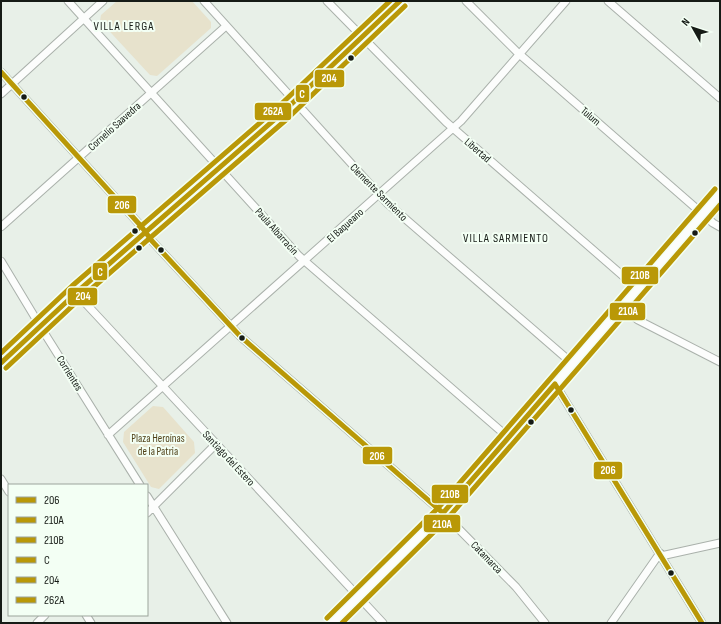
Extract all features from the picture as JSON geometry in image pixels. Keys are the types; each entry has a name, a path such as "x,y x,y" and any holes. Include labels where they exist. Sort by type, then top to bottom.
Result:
{"main road":[{"path":"1,363 76,293 220,169 400,1"}],"street":[{"name":"Paula Albarracín","path":"68,1 304,261 509,438"},
{"path":"1,94 103,1"},
{"name":"Clemente Sarmiento","path":"204,1 393,208 573,364"},
{"name":"Libertad","path":"327,1 454,128 638,289"},
{"name":"Tulum","path":"466,1 520,54 703,214 720,227"},
{"name":"El Baqueano","path":"108,435 454,128 566,1"},
{"path":"608,1 720,98"},
{"name":"Cornelio Saavedra","path":"1,227 226,26"},
{"name":"Catamarca","path":"1,72 230,326 443,513 516,587 545,623"},
{"path":"332,623 443,513 720,194"},
{"name":"Corrientes","path":"1,261 139,484"},
{"name":"Santiago del Estero","path":"76,293 383,623"},
{"path":"622,307 638,320 720,362"},
{"path":"555,384 702,623"},
{"path":"148,512 216,444"},
{"path":"1,479 8,490"},
{"path":"148,498 227,623"},
{"path":"611,623 660,554 720,543"}],"green space":[{"path":"117,1 192,1 211,22 211,28 157,76 150,75 100,21 101,15"},
{"name":"Plaza Heroínas de la Patria","path":"153,406 163,407 194,442 195,453 159,489 151,487 123,442 124,432"}],"transit line":[{"name":"262A","path":"1,353 72,286 277,108 390,1"},
{"name":"C","path":"1,363 77,292 282,113 400,1"},
{"name":"204","path":"6,368 82,297 287,119 405,6"},
{"name":"206","path":"1,72 141,226 152,241 240,336 443,513 555,384 702,623"},
{"name":"210B","path":"327,618 438,508 715,189"},
{"name":"210A","path":"342,623 448,518 720,205"}],"district":[{"name":"VILLA LERGA","path":"124,26"},
{"name":"VILLA SARMIENTO","path":"506,238"}]}
